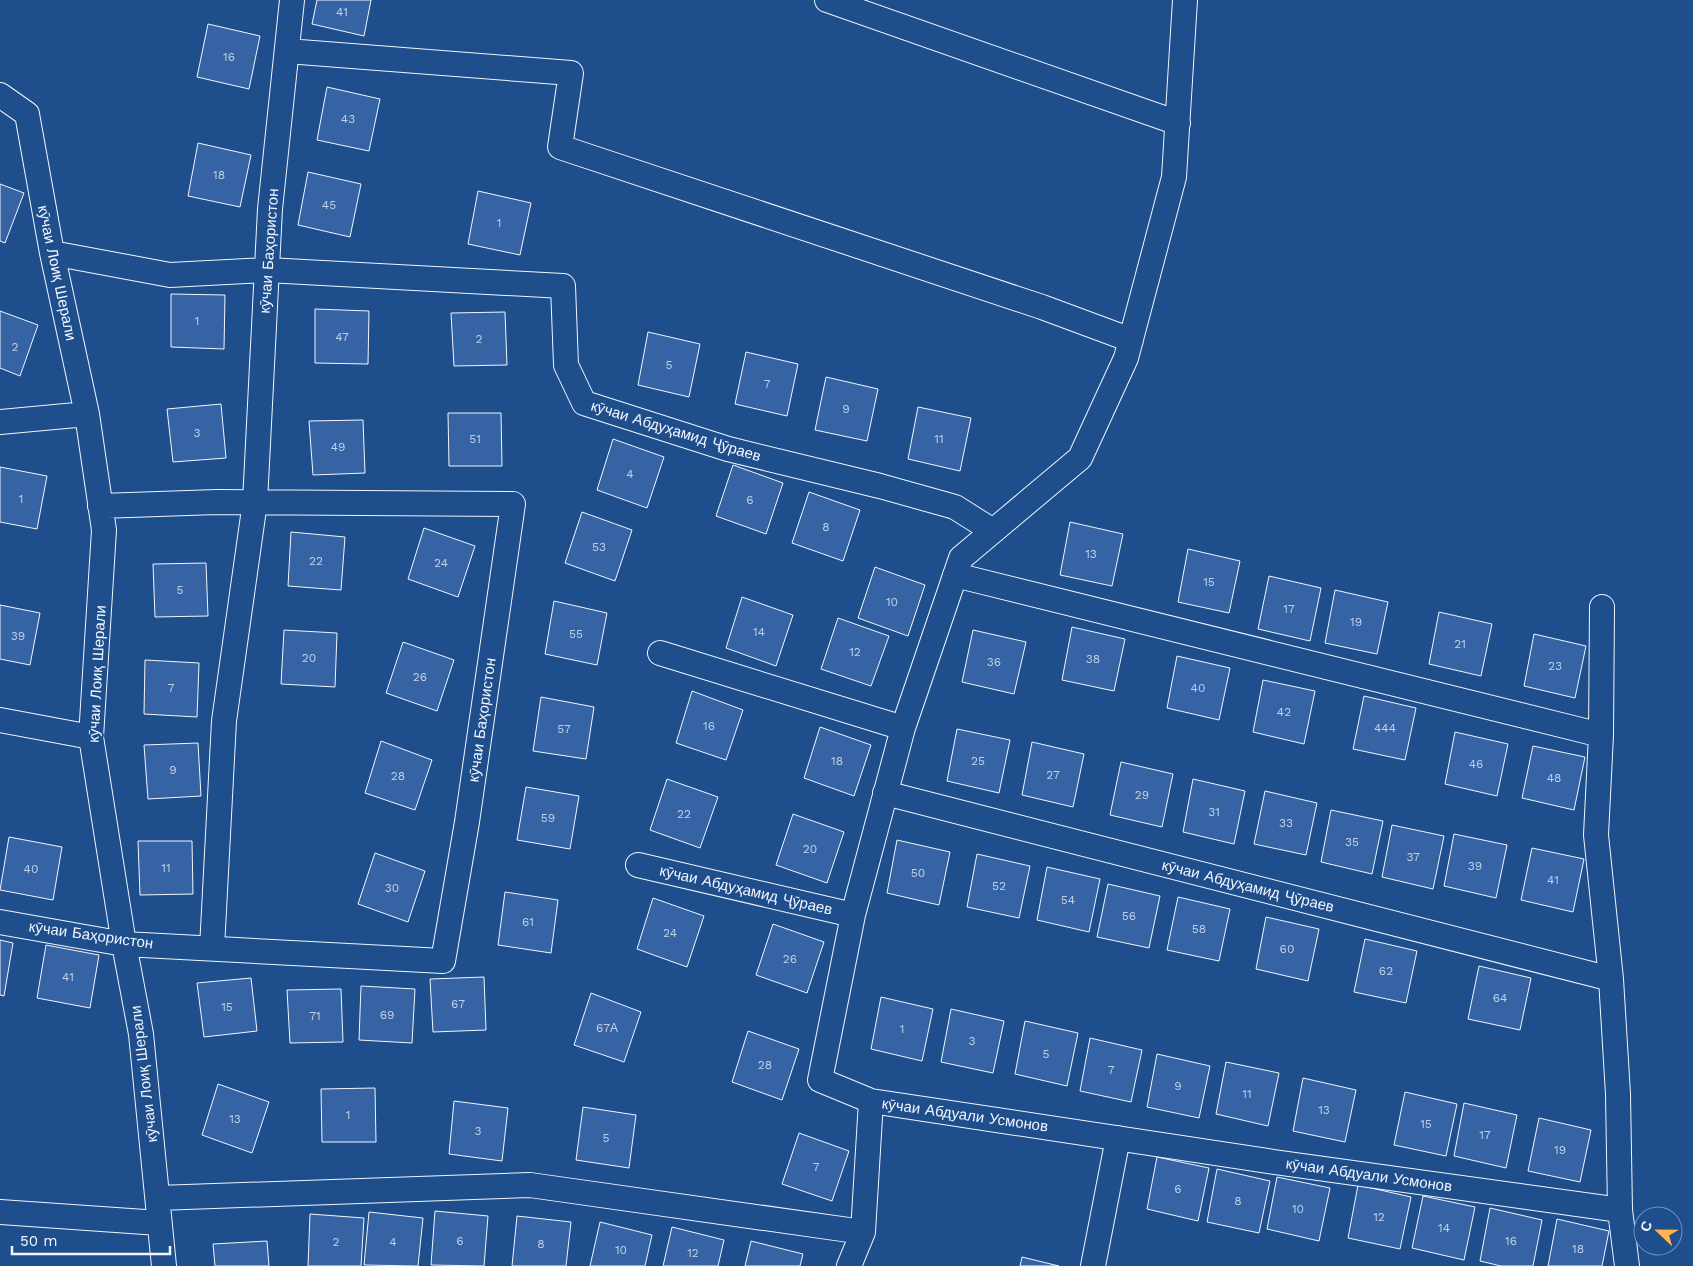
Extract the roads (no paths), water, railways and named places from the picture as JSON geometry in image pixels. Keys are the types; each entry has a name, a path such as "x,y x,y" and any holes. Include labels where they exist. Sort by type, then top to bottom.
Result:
{"street":[{"name":"кӯчаи Баҳористон","path":"212,948 224,721 255,502 270,209 292,0"},
{"path":"827,0 1178,123"},
{"path":"853,915 903,728 961,558 1080,458 1126,358 1174,177 1185,0"},
{"path":"287,51 571,73 560,147 1042,306 1131,340"},
{"name":"кӯчаи Лоиқ Шерали","path":"0,95 27,114 52,253 87,414 104,530 91,737 124,944 141,1034 164,1266"},
{"path":"52,253 170,274 267,270"},
{"name":"кӯчаи Абдуҳамид Ҷӯраев","path":"267,270 563,286 566,365 584,403 728,449 880,486 955,507 993,531"},
{"path":"0,422 87,414"},
{"name":"кӯчаи Баҳористон","path":"0,922 124,944 443,961 468,812 514,504 255,502 100,506"},
{"path":"955,575 1601,735"},
{"path":"1602,607 1601,735 1596,835 1611,979 1618,1094 1620,1210 1627,1266"},
{"path":"660,653 903,728"},
{"path":"0,720 91,737"},
{"name":"кӯчаи Абдуҳамид Ҷӯраев","path":"885,793 1611,979"},
{"name":"кӯчаи Абдуҳамид Ҷӯраев","path":"638,865 853,915"},
{"name":"кӯчаи Абдуали Усмонов","path":"853,915 820,1080 871,1101 1620,1210"},
{"path":"849,1266 864,1232 871,1101"},
{"path":"1093,1266 1118,1138"},
{"path":"158,1198 530,1185 864,1232"},
{"path":"0,1212 160,1223"}]}
